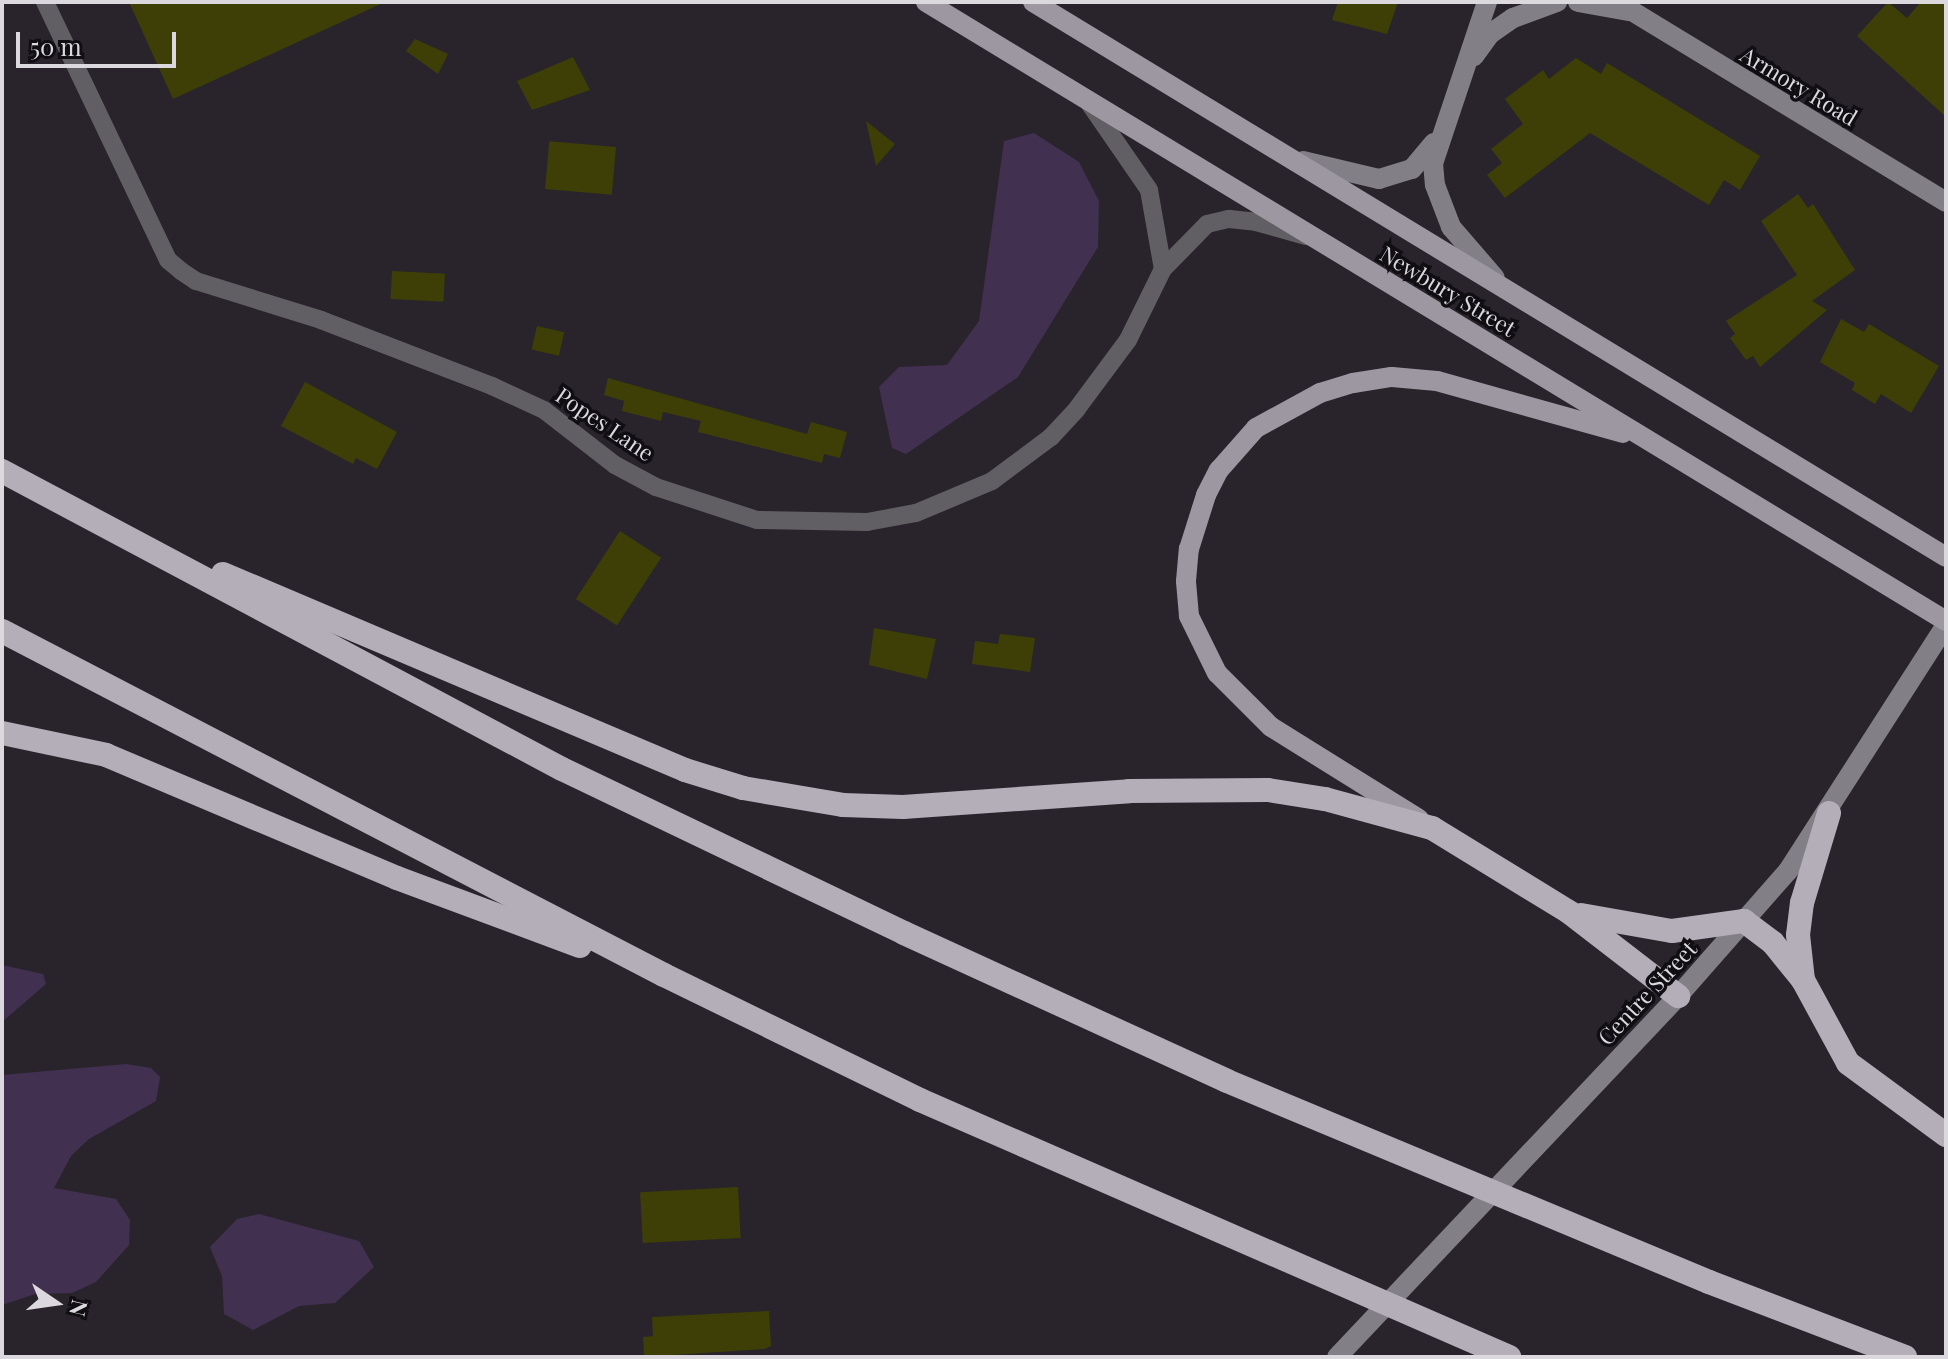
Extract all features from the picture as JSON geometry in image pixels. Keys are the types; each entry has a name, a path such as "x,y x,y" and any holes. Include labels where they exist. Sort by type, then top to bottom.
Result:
{"highway":[{"path":"2,471 562,769 918,940 1270,1099 1709,1282 1905,1357"},
{"path":"80,514 685,770 743,788 843,805 903,807 1129,791 1268,790 1325,799 1432,828 1569,912 1678,996"},
{"path":"2,631 664,975 920,1100 1509,1357"},
{"path":"2,733 106,755 423,888 664,975"},
{"path":"1803,980 1798,935 1802,903 1829,813"},
{"path":"1569,912 1627,927 1672,931 1744,921 1773,943 1803,980 1848,1063 1946,1135"}],"main road":[{"name":"Newbury Street","path":"926,2 1946,623"},
{"name":"Newbury Street","path":"1033,2 1946,557"},
{"path":"1487,2 1433,163 1441,205 1472,255 1506,290"},
{"path":"1460,81 1490,34 1513,18 1557,2"},
{"name":"Armory Road","path":"1578,2 1622,6 1946,202"},
{"path":"1270,147 1325,169 1379,179 1412,169 1443,129"},
{"path":"1432,828 1271,727 1217,673 1189,616 1186,581 1196,519 1219,470 1256,428 1283,411 1331,389 1392,377 1493,395 1651,441"},
{"name":"Centre Street","path":"1337,1357 1678,996 1744,921 1829,813 1946,623"}],"street":[{"name":"Popes Lane","path":"45,2 168,260 181,271 196,281 321,320 492,386 544,410 615,465 656,487 757,520 867,522 916,513 992,481 1051,437 1104,377 1163,269 1207,224 1229,219 1316,239"},
{"path":"1086,99 1149,190 1163,269"}],"shaded area":[{"path":"1034,133 1079,162 1099,201 1098,247 1018,377 906,454 892,448 879,387 899,367 947,365 979,321 1004,141"},
{"path":"2,965 43,974 46,984 2,1022"},
{"path":"126,1064 151,1068 160,1077 156,1101 89,1139 71,1156 54,1188 116,1199 130,1220 129,1245 96,1282 72,1293 35,1294 2,1305 2,1075"},
{"path":"259,1214 359,1241 374,1267 335,1303 299,1306 253,1330 224,1314 222,1276 210,1247 237,1219"}],"building":[{"path":"129,2 385,2 173,99"},
{"path":"1338,2 1398,2 1387,34 1332,20"},
{"path":"1888,2 1907,18 1921,2 1946,2 1946,117 1857,36"},
{"path":"415,39 448,54 438,74 406,51"},
{"path":"573,57 590,90 532,110 517,81"},
{"path":"1576,58 1601,74 1607,63 1760,156 1740,190 1724,180 1709,205 1590,133 1505,198 1487,175 1502,163 1491,149 1523,124 1505,99 1543,70 1549,79"},
{"path":"866,121 895,144 876,166"},
{"path":"549,141 616,147 612,195 545,189"},
{"path":"1798,194 1808,208 1813,204 1855,270 1812,301 1827,310 1760,367 1753,356 1746,360 1730,338 1735,334 1726,321 1797,275 1761,221"},
{"path":"392,271 445,274 443,302 391,299"},
{"path":"1841,319 1864,332 1869,324 1939,366 1911,413 1881,394 1875,404 1852,390 1855,383 1820,362"},
{"path":"537,326 564,332 559,356 532,349"},
{"path":"608,378 807,434 811,422 847,432 840,458 824,454 822,463 698,432 701,421 663,412 661,421 622,411 624,401 604,395"},
{"path":"305,382 397,432 377,469 356,458 353,464 281,426"},
{"path":"620,531 661,558 617,626 576,599"},
{"path":"874,628 936,639 927,679 869,665"},
{"path":"1000,634 1035,638 1030,672 972,664 975,641 998,644"},
{"path":"738,1187 741,1238 643,1243 640,1192"},
{"path":"769,1311 771,1346 765,1349 644,1357 643,1337 653,1336 652,1317"}]}
